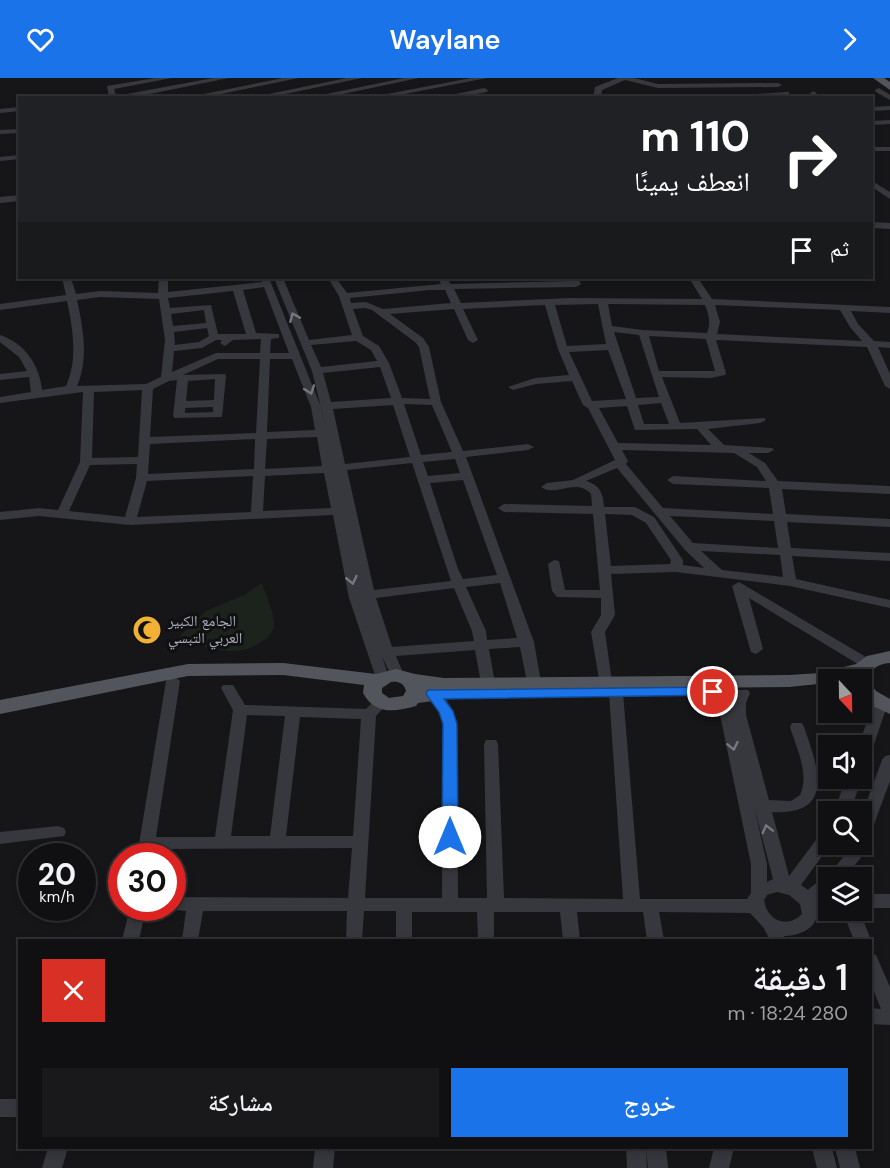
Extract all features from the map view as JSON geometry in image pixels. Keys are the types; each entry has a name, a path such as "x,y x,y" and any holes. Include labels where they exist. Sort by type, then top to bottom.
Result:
{"main road":[{"path":"878,78 890,87"},
{"path":"872,671 874,660 890,657"},
{"path":"0,707 188,670 283,669 393,690 436,684 534,682 610,688 744,693 818,690"},
{"path":"0,717 173,681 227,677 393,690 610,688 818,679"}],"street":[{"path":"113,96 110,88 168,78"},
{"path":"126,96 225,78"},
{"path":"243,78 262,96"},
{"path":"198,96 295,78"},
{"path":"268,96 358,78"},
{"path":"320,96 415,78"},
{"path":"381,96 485,78 484,90 488,96"},
{"path":"597,96 598,89 628,78 657,86 776,81 789,96"},
{"path":"344,79 360,96"},
{"path":"657,86 658,96"},
{"path":"163,90 170,96"},
{"path":"451,96 484,90"},
{"path":"879,90 890,98"},
{"path":"873,109 890,108"},
{"path":"0,111 18,109"},
{"path":"873,123 890,122"},
{"path":"0,132 18,131"},
{"path":"874,148 890,149"},
{"path":"0,159 18,157"},
{"path":"873,185 890,196"},
{"path":"0,200 18,198"},
{"path":"873,225 890,226"},
{"path":"67,279 72,297 78,357 77,371 70,389"},
{"path":"163,279 169,349 166,378"},
{"path":"333,279 346,301 358,338"},
{"path":"443,279 473,340"},
{"path":"346,301 448,287 576,284 574,279"},
{"path":"695,279 708,302 715,324 715,330 710,337"},
{"path":"0,307 109,294 163,296 237,287 270,280"},
{"path":"270,280 286,335 297,356 316,407 334,468"},
{"path":"270,280 305,343 317,371 327,406 334,468 356,598 393,690"},
{"path":"237,287 252,336"},
{"path":"346,301 366,304 381,312 410,332 424,347 436,402 468,476 527,642 534,682"},
{"path":"381,312 456,305 602,301 708,302 890,310"},
{"path":"602,301 612,347 639,428 700,426 760,420"},
{"path":"549,302 563,349 588,405 664,400"},
{"path":"165,312 208,307 214,337"},
{"path":"844,308 854,325 871,344 890,386"},
{"path":"168,330 211,325"},
{"path":"608,328 643,333 890,345"},
{"path":"643,333 664,400 676,427"},
{"path":"169,349 202,345 214,337 286,335"},
{"path":"257,516 266,337"},
{"path":"655,374 711,375 721,373 710,337"},
{"path":"0,338 21,352 35,372 37,394"},
{"path":"0,400 70,389 148,387 210,357 230,338"},
{"path":"305,343 358,338 372,344 384,363 459,584 483,644 488,683"},
{"path":"563,349 612,347"},
{"path":"210,357 297,356"},
{"path":"317,371 384,363"},
{"path":"0,378 35,372"},
{"path":"166,378 221,376 219,403 180,405 183,378"},
{"path":"513,387 535,381 577,377"},
{"path":"130,521 142,478 148,387"},
{"path":"62,514 86,462 89,388"},
{"path":"327,406 398,401 436,402"},
{"path":"578,482 584,476 622,461 592,405"},
{"path":"700,426 722,450"},
{"path":"146,441 322,433"},
{"path":"613,446 768,450"},
{"path":"142,478 334,468 528,447"},
{"path":"738,451 761,465 775,485 790,582"},
{"path":"86,462 143,460"},
{"path":"619,463 689,547 714,572 739,586 846,669"},
{"path":"423,480 468,476"},
{"path":"672,480 890,490"},
{"path":"547,487 578,482 595,490 608,594 608,615 598,632 610,688 632,906"},
{"path":"504,508 636,511 643,514 674,553 677,560 676,568"},
{"path":"0,516 33,512 130,521 342,511"},
{"path":"342,511 387,652 393,690 360,842 354,939"},
{"path":"660,512 890,523"},
{"path":"689,547 890,557"},
{"path":"554,564 559,591 562,594 608,594"},
{"path":"605,570 676,568 714,572 790,582 890,604"},
{"path":"368,595 505,578"},
{"path":"739,586 756,649"},
{"path":"387,652 527,642"},
{"path":"147,843 173,681"},
{"path":"222,843 240,710 228,688"},
{"path":"240,710 293,711 393,690 446,711 450,724 450,905"},
{"path":"186,904 650,906 757,899 769,886 787,886 801,893 809,903 810,916 796,934 762,919 757,899 759,864 727,715 713,692"},
{"path":"744,693 739,703 739,715 762,806 787,886"},
{"path":"277,842 293,711"},
{"path":"762,806 798,805 808,798 812,787 811,775 797,727"},
{"path":"486,939 491,905 492,744"},
{"path":"872,808 890,760"},
{"path":"0,838 58,832"},
{"path":"186,846 222,843 360,842"},
{"path":"787,886 818,849"},
{"path":"809,903 818,893"},
{"path":"872,901 890,901"},
{"path":"809,903 818,903"},
{"path":"190,939 196,904"},
{"path":"404,905 404,939"},
{"path":"568,905 571,939"},
{"path":"650,906 655,939"},
{"path":"131,939 135,921"},
{"path":"854,921 862,939"},
{"path":"770,924 778,939"},
{"path":"872,965 890,1009"},
{"path":"872,1016 890,1017"},
{"path":"0,1107 18,1108"},
{"path":"52,1168 58,1149"},
{"path":"323,1168 325,1149"},
{"path":"636,1149 637,1168"},
{"path":"656,1149 658,1168"},
{"path":"719,1168 724,1149"},
{"path":"822,1149 827,1168"},
{"path":"845,1149 850,1168"}],"shaded area":[{"path":"262,583 274,619 272,632 264,640 251,647 231,651 210,648 179,637 206,611 244,595"}],"place":[{"name":"الجامع الكبير العربي التبسي","path":"147,630"}],"route":[{"path":"450,837 450,724 446,711 433,694 713,692"}]}
